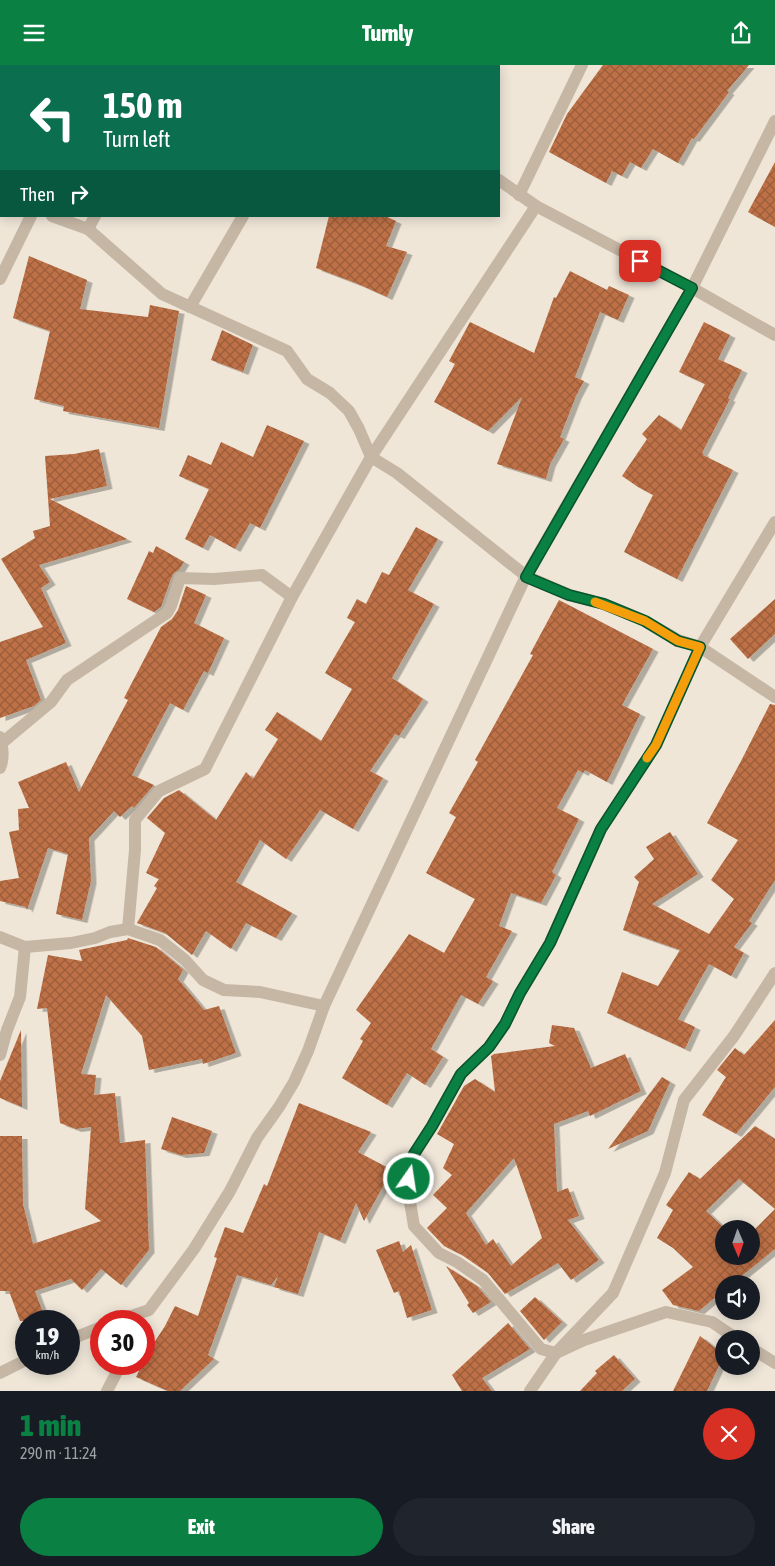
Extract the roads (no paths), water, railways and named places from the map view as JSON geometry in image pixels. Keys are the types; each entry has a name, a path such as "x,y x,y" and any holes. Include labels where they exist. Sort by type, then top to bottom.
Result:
{"street":[{"path":"519,195 582,65"},
{"path":"150,1310 194,1249 230,1191 257,1138 289,1090 308,1051 324,1006 526,577 692,288 775,121"},
{"path":"500,181 536,206 692,288 775,335"},
{"path":"128,929 135,850 135,820 159,791 205,769 292,597 371,457 536,206"},
{"path":"0,279 31,217"},
{"path":"55,217 88,229 162,295 287,351 307,379 330,393 348,411 360,429 371,457 396,473 526,577 569,595 604,604 645,621 678,641 700,647 775,697"},
{"path":"88,229 94,217"},
{"path":"190,307 242,217"},
{"path":"724,1330 712,1322 666,1312 556,1353 540,1349 483,1280 457,1262 439,1253 414,1226 408,1190 410,1168 414,1154 461,1074 489,1047 505,1024 520,993 550,943 601,829 656,745 700,647 775,522"},
{"path":"0,768 2,763 1,740 51,702 67,680 168,613 180,578 214,579 262,575 292,597"},
{"path":"0,937 25,947 71,943 128,929 160,940 185,961 203,980 224,990 260,992 324,1006"},
{"path":"0,1055 7,1030 20,997 25,947"},
{"path":"530,1391 556,1353 613,1293 665,1173 684,1099 734,1036 775,973"},
{"path":"760,1354 775,1363"},
{"path":"0,1373 15,1366"},
{"path":"107,1391 115,1375"}]}
